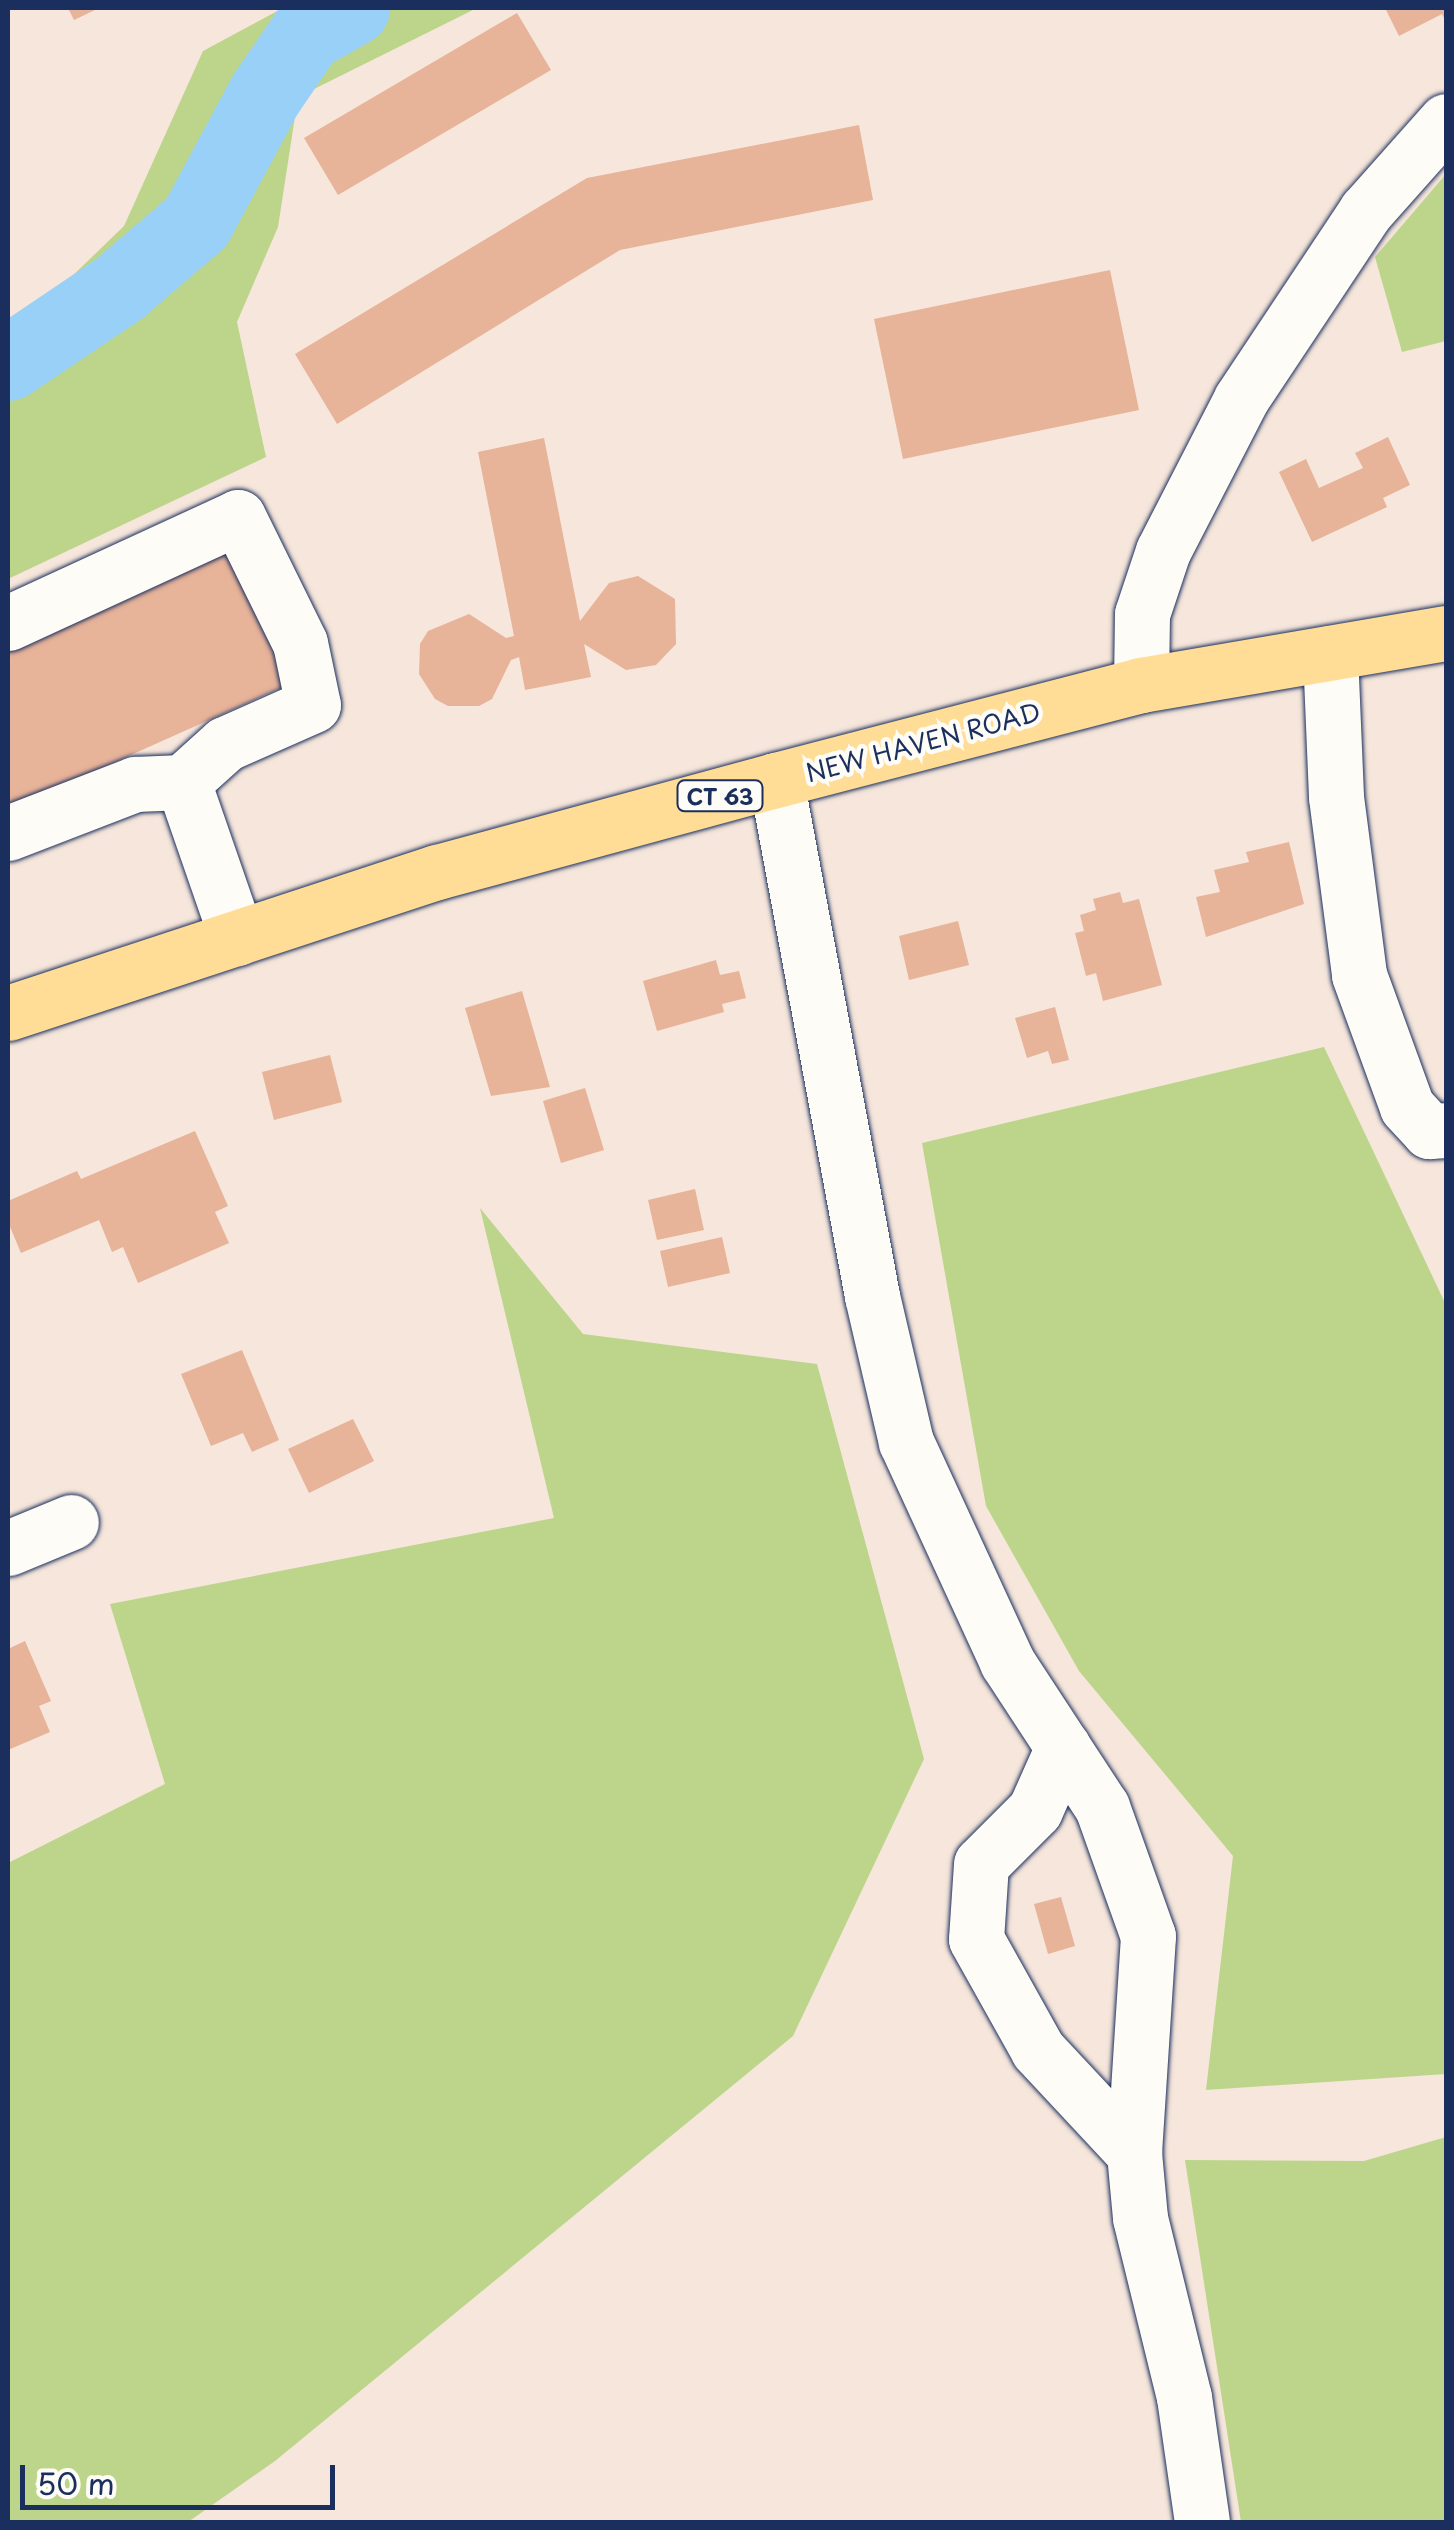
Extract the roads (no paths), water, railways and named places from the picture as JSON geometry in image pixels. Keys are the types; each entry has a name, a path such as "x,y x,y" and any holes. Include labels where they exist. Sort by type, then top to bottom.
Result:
{"main road":[{"name":"NEW HAVEN ROAD","path":"8,1013 438,872 776,780 1141,685 1446,633"}],"street":[{"path":"1141,685 1142,614 1163,552 1241,399 1366,212 1446,121"},
{"path":"8,623 238,517 300,643 313,705 224,744 183,782 135,784 8,833"},
{"path":"1330,653 1336,798 1359,975 1407,1107 1428,1131 1446,1130"},
{"path":"776,780 872,1296 906,1442 1007,1662 1102,1807 1148,1936 1134,2152 1140,2218 1184,2397 1202,2522"},
{"path":"183,782 236,938"},
{"path":"8,1548 71,1522"},
{"path":"1063,1747 1034,1810 981,1864 976,1939 1038,2050 1134,2152"}],"waterway":[{"path":"8,363 119,288 196,222 265,94 306,34 352,8"}]}
